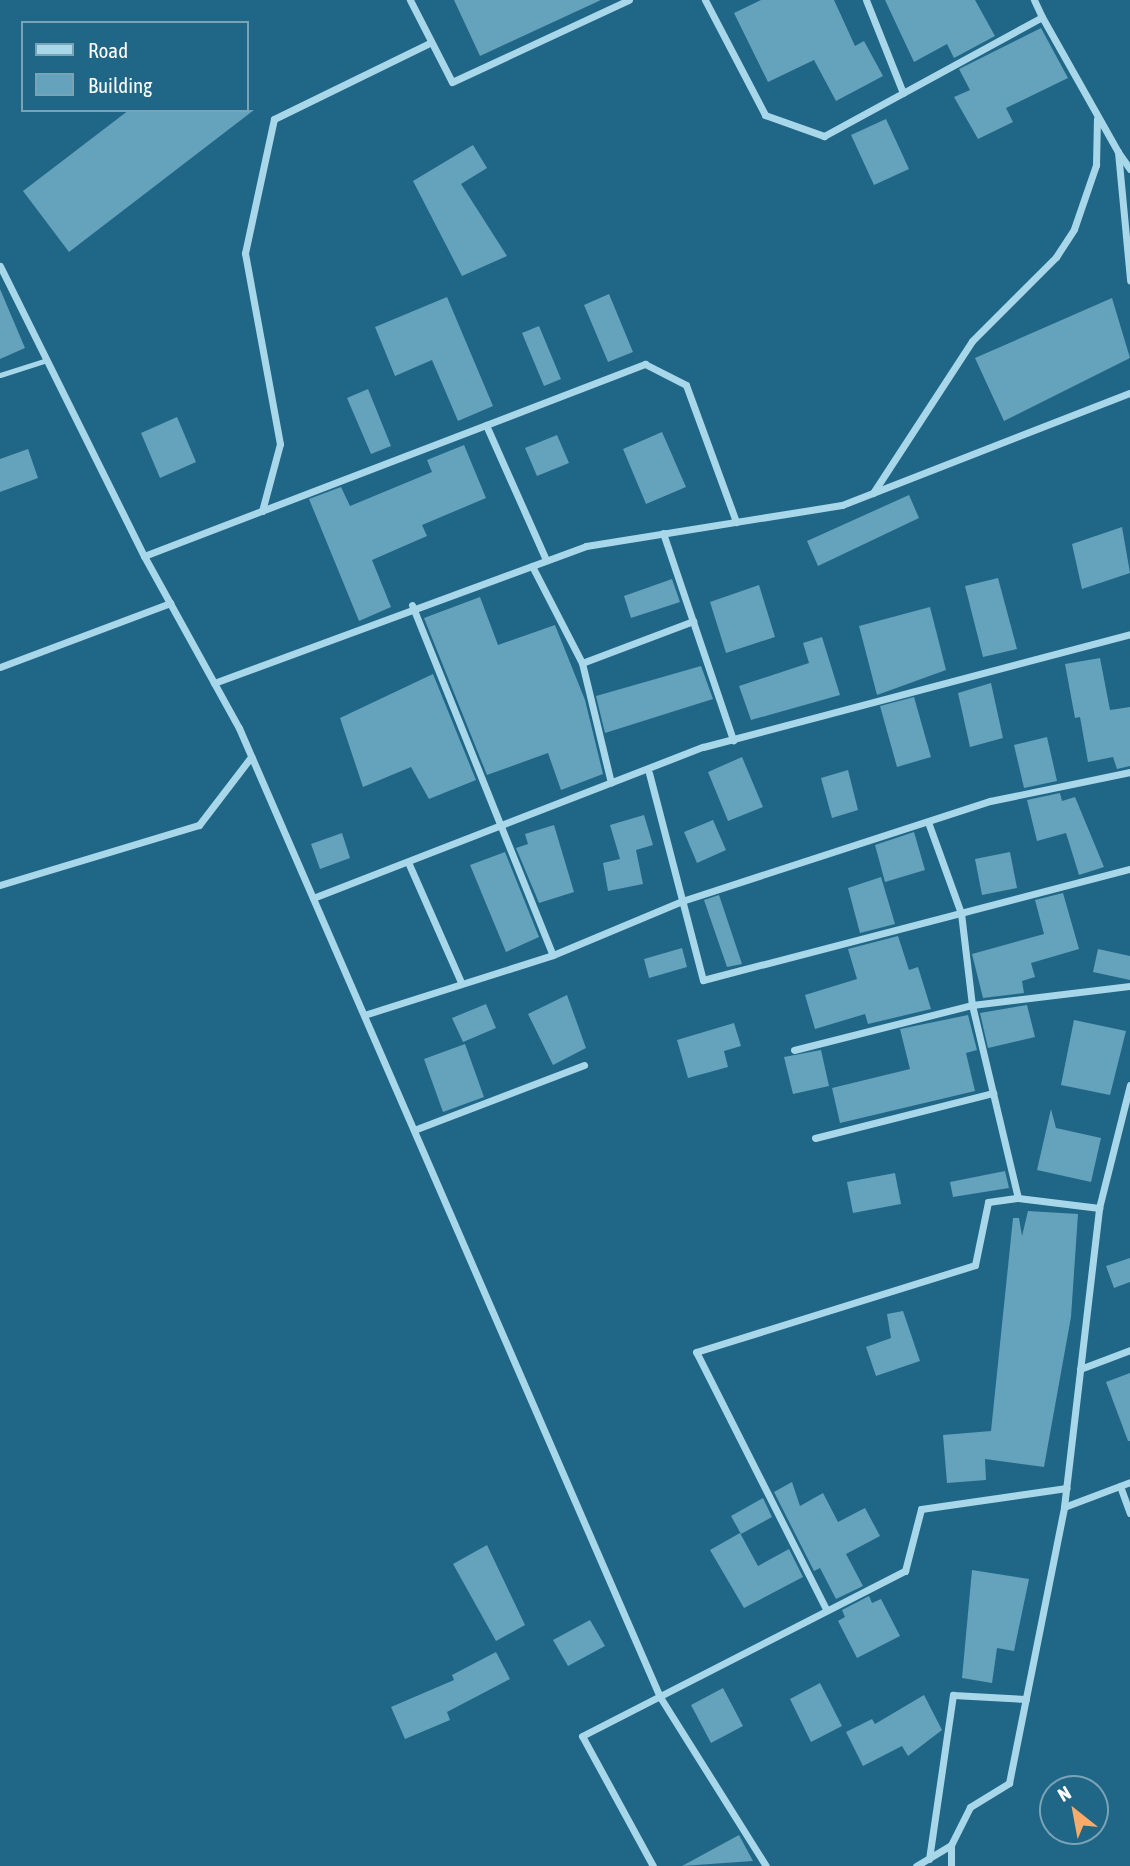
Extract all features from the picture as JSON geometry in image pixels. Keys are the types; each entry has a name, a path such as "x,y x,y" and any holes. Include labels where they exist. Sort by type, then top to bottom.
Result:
{"street":[{"path":"410,0 452,82 629,0"},
{"path":"705,0 765,115 824,136 1041,17"},
{"path":"866,0 904,93"},
{"path":"1034,0 1097,119 1130,169"},
{"path":"262,511 280,444 245,253 274,119 430,43"},
{"path":"873,493 972,341 1056,257 1074,229 1091,187 1097,119"},
{"path":"1118,152 1130,280"},
{"path":"0,266 144,556 214,683 251,757 660,1697 766,1866"},
{"path":"144,556 645,364 686,385 736,522"},
{"path":"214,683 412,605 586,546 842,505 1130,393"},
{"path":"486,425 546,560"},
{"path":"663,533 733,740"},
{"path":"532,565 582,663 611,783"},
{"path":"0,667 170,603"},
{"path":"412,605 553,955"},
{"path":"582,663 693,621"},
{"path":"313,898 502,824 611,783 649,773 733,740 1130,635"},
{"path":"0,885 199,825 251,757"},
{"path":"364,1016 461,982 553,955 682,901 990,801 1130,772"},
{"path":"649,773 703,980 1130,869"},
{"path":"928,822 961,913 972,1005 1018,1198"},
{"path":"408,862 461,982"},
{"path":"794,1050 972,1005 1130,986"},
{"path":"414,1130 584,1065"},
{"path":"951,1866 951,1844 970,1807 1009,1783 1064,1507 1099,1208 1130,1085"},
{"path":"815,1138 993,1093"},
{"path":"827,1609 696,1352 975,1265 988,1202 1018,1198 1099,1208"},
{"path":"1080,1369 1130,1350"},
{"path":"1064,1507 1130,1482"},
{"path":"1121,1486 1130,1513"},
{"path":"653,1866 582,1736 905,1571 921,1509 1066,1488"},
{"path":"929,1859 953,1695 1026,1699"},
{"path":"916,1866 951,1844"}],"lane":[{"path":"0,375 47,360"}],"building":[{"path":"454,0 601,0 480,56"},
{"path":"761,0 834,0 855,46 864,41 883,76 836,101 814,60 768,82 734,13"},
{"path":"885,0 975,0 995,36 954,58 947,44 914,62"},
{"path":"1041,28 1068,78 1006,108 1013,122 978,139 954,97 970,90 959,69"},
{"path":"254,110 69,252 23,191 126,112"},
{"path":"886,119 909,169 874,185 851,135"},
{"path":"473,145 487,168 461,184 507,256 462,276 413,181"},
{"path":"0,289 25,348 0,359"},
{"path":"609,294 633,352 608,362 584,305"},
{"path":"447,297 493,406 458,421 432,360 395,376 375,327"},
{"path":"1112,298 1130,358 1004,421 975,358"},
{"path":"539,326 561,379 544,386 522,333"},
{"path":"368,389 391,446 371,454 347,398"},
{"path":"177,417 196,462 160,478 141,433"},
{"path":"662,432 686,487 646,504 623,449"},
{"path":"557,435 569,463 537,476 525,448"},
{"path":"464,445 486,498 422,525 427,536 372,560 391,607 359,621 309,499 341,487 350,506 432,472 427,460"},
{"path":"28,449 38,478 0,492 0,459"},
{"path":"909,495 919,518 818,566 807,541"},
{"path":"1122,527 1130,573 1082,589 1072,544"},
{"path":"998,578 1017,649 983,657 965,586"},
{"path":"672,579 680,602 631,618 624,596"},
{"path":"759,585 775,637 726,653 710,602"},
{"path":"480,597 498,645 555,625 585,700 603,774 561,790 548,753 487,775 424,618"},
{"path":"930,607 946,670 877,695 859,626"},
{"path":"822,637 840,695 751,720 739,686 809,663 803,643"},
{"path":"1100,658 1110,710 1130,707 1130,766 1117,769 1113,757 1088,762 1080,717 1075,718 1065,664"},
{"path":"701,666 713,699 605,733 596,696"},
{"path":"433,674 476,780 429,799 411,767 363,787 340,718"},
{"path":"991,683 1003,738 970,747 958,693"},
{"path":"914,697 931,757 897,767 880,706"},
{"path":"1047,737 1057,781 1024,788 1014,745"},
{"path":"742,757 763,807 728,821 708,772"},
{"path":"848,770 858,810 832,818 821,778"},
{"path":"1060,793 1062,801 1075,797 1104,867 1079,875 1066,833 1037,841 1027,800"},
{"path":"644,815 653,845 636,850 643,884 608,891 603,863 620,859 610,825"},
{"path":"713,820 726,850 697,863 684,832"},
{"path":"554,825 574,892 539,903 516,848 528,844 525,834"},
{"path":"914,832 925,870 885,882 875,845"},
{"path":"342,833 350,858 320,869 311,844"},
{"path":"505,852 539,937 506,952 470,865"},
{"path":"1010,852 1017,888 982,895 975,859"},
{"path":"881,877 895,924 860,933 848,888"},
{"path":"1063,893 1079,949 1031,963 1035,977 1022,981 1024,993 983,998 972,954 1044,934 1035,900"},
{"path":"719,895 742,964 727,967 704,900"},
{"path":"898,936 909,970 918,967 931,1009 868,1024 865,1014 815,1029 805,995 857,979 848,949"},
{"path":"682,948 687,967 649,978 644,959"},
{"path":"1098,949 1130,956 1130,980 1093,972"},
{"path":"567,995 586,1048 553,1065 528,1014"},
{"path":"486,1004 496,1028 463,1042 452,1018"},
{"path":"1027,1005 1035,1037 988,1048 980,1013"},
{"path":"968,1015 977,1050 966,1053 975,1091 840,1123 832,1088 910,1069 900,1029"},
{"path":"1074,1020 1126,1031 1110,1095 1061,1085"},
{"path":"734,1023 741,1046 724,1051 728,1067 688,1078 677,1040"},
{"path":"465,1044 484,1097 443,1112 424,1059"},
{"path":"821,1050 829,1086 793,1094 784,1057"},
{"path":"1051,1109 1056,1128 1101,1138 1091,1182 1037,1170"},
{"path":"1005,1171 1009,1188 953,1197 950,1182"},
{"path":"895,1173 901,1204 853,1213 847,1182"},
{"path":"1028,1211 1078,1214 1071,1317 1044,1467 985,1459 986,1480 947,1483 943,1435 991,1431 1013,1218 1019,1218 1022,1236"},
{"path":"1130,1258 1130,1282 1114,1288 1106,1266"},
{"path":"903,1311 920,1361 876,1376 866,1347 891,1338 887,1314"},
{"path":"1130,1373 1130,1441 1128,1441 1106,1382"},
{"path":"792,1482 800,1506 823,1493 838,1522 865,1508 880,1536 846,1554 863,1586 836,1599 820,1568 814,1571 774,1492"},
{"path":"763,1498 772,1517 741,1534 731,1516"},
{"path":"740,1533 758,1566 789,1549 803,1577 744,1608 710,1550"},
{"path":"487,1545 525,1625 496,1641 453,1564"},
{"path":"972,1570 1029,1579 1014,1651 997,1648 992,1683 962,1678"},
{"path":"869,1596 872,1603 881,1599 900,1636 857,1658 838,1621 845,1617 842,1610"},
{"path":"590,1620 605,1646 568,1666 553,1640"},
{"path":"496,1652 510,1679 447,1712 450,1720 405,1739 391,1707 454,1680 452,1675"},
{"path":"820,1683 842,1726 811,1742 790,1699"},
{"path":"723,1688 743,1726 711,1743 691,1705"},
{"path":"924,1695 942,1730 908,1756 902,1746 863,1766 846,1732 872,1719 875,1724"},
{"path":"739,1835 753,1861 682,1866"}]}
